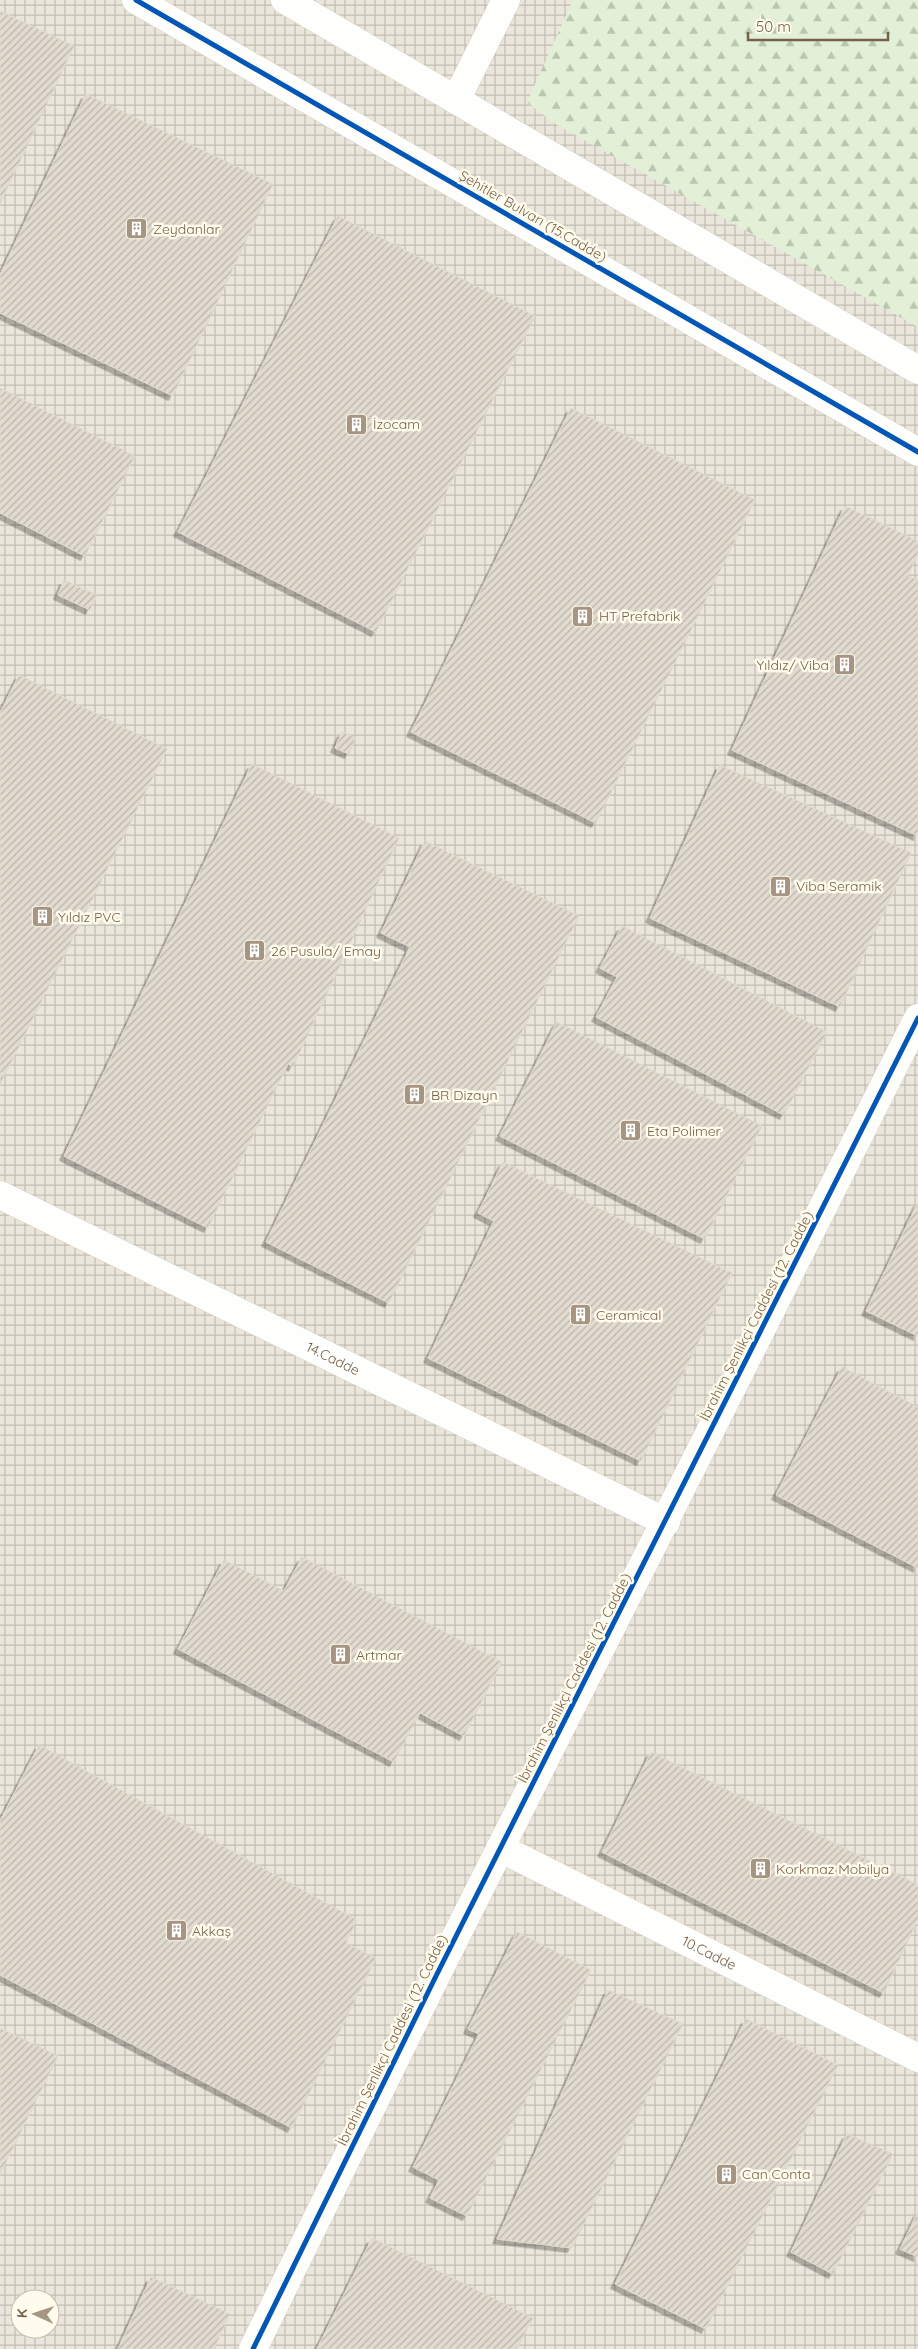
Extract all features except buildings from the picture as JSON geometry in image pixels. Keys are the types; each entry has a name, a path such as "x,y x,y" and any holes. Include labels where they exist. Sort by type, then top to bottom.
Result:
{"street":[{"name":"Şehitler Bulvarı (15.Cadde)","path":"136,0 918,452"},
{"path":"285,0 918,370"},
{"path":"456,100 506,0"},
{"name":"İbrahim Şenlikçi Caddesi (12. Cadde)","path":"253,2349 436,1976 918,1018"},
{"name":"14.Cadde","path":"0,1195 666,1522"},
{"name":"10.Cadde","path":"500,1848 918,2058"}],"shaded area":[{"path":"0,0 918,0 918,2349 0,2349"}],"green space":[{"path":"573,0 918,0 918,327 552,122 527,102"}],"cycle path":[{"path":"136,0 918,452"},
{"path":"253,2349 436,1976 918,1018"}],"place":[{"name":"Zeydanlar","path":"137,229"},
{"name":"İzocam","path":"357,424"},
{"name":"HT Prefabrik","path":"583,616"},
{"name":"Yıldız/ Viba","path":"845,665"},
{"name":"Viba Seramik","path":"780,886"},
{"name":"Yıldız PVC","path":"42,917"},
{"name":"26 Pusula/ Emay","path":"255,951"},
{"name":"BR Dizayn","path":"415,1095"},
{"name":"Eta Polimer","path":"631,1131"},
{"name":"Ceramical","path":"580,1315"},
{"name":"Artmar","path":"340,1655"},
{"name":"Korkmaz Mobilya","path":"760,1869"},
{"name":"Akkaş","path":"176,1931"},
{"name":"Can Conta","path":"726,2174"}]}
